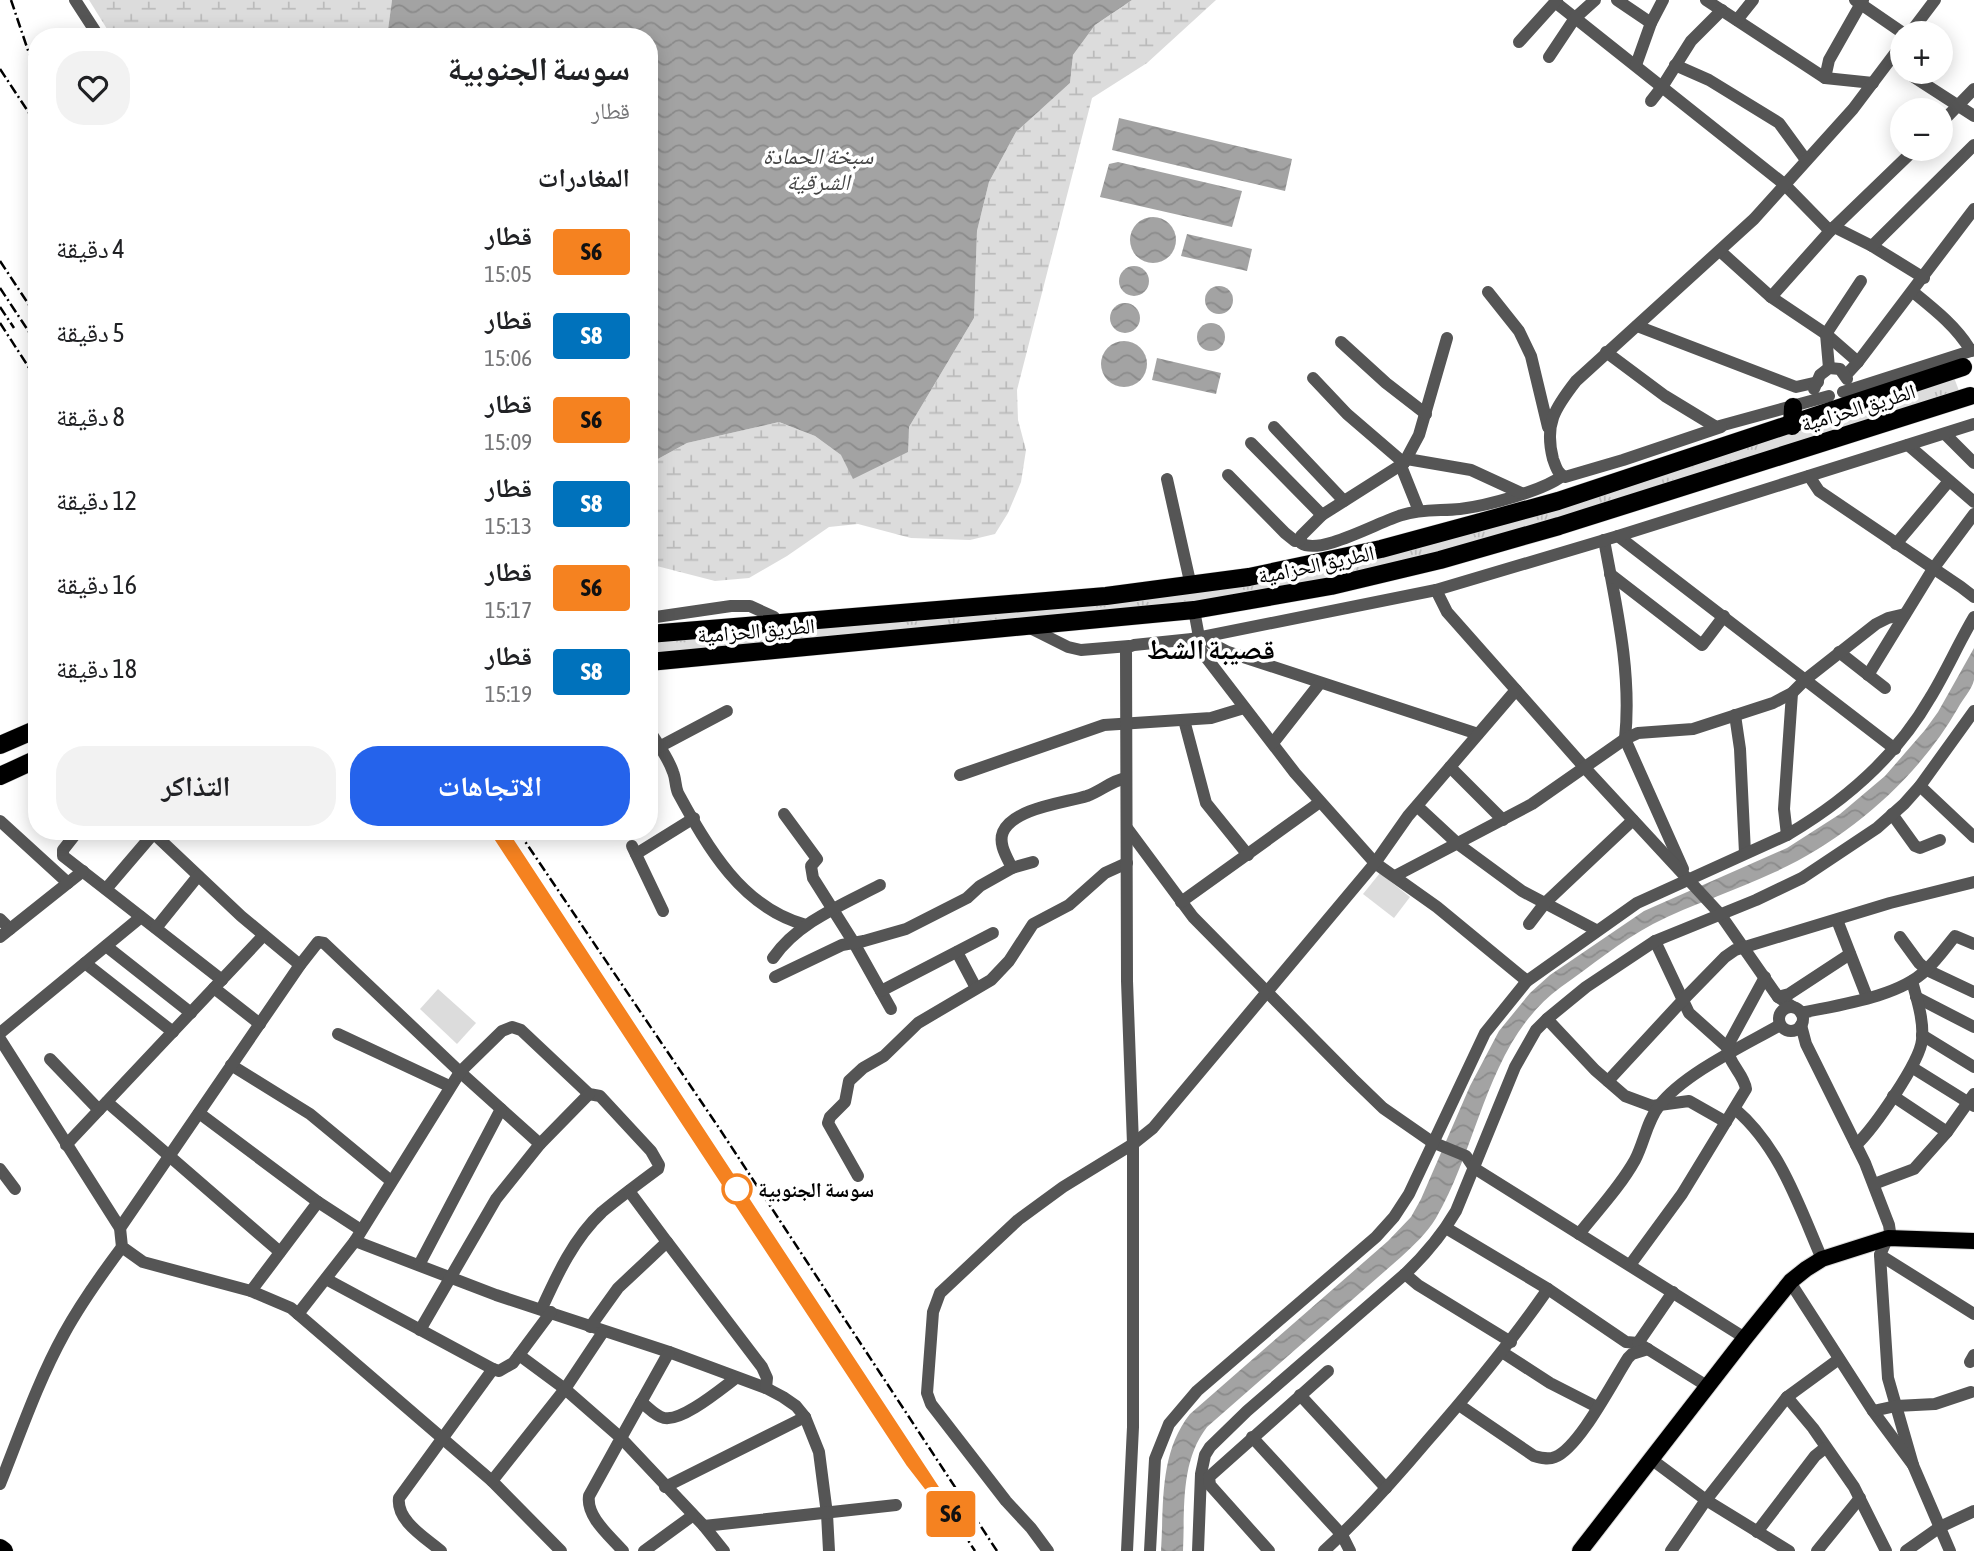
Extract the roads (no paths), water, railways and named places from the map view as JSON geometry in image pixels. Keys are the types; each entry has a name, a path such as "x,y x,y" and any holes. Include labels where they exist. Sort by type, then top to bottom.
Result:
{"highway":[{"name":"الطريق الحزامية","path":"658,662 1194,610 1331,586 1440,560 1559,526 1972,397 1961,386 1961,373 1969,357"},
{"name":"الطريق الحزامية","path":"658,633 1081,598 1249,577 1381,549 1510,515 1791,426 1969,357"},
{"path":"1791,426 1799,405"},
{"path":"1623,460 1629,478"},
{"path":"0,745 28,733"},
{"path":"0,776 28,763"}],"main road":[{"path":"1580,1551 1790,1282 1822,1259 1888,1238 1974,1241"}],"street":[{"path":"75,0 93,28"},
{"path":"1549,57 1575,18 1595,0"},
{"path":"1617,0 1651,23"},
{"path":"1636,65 1651,23 1663,0"},
{"path":"1706,0 1825,78 1873,83"},
{"path":"1737,20 1753,0"},
{"path":"1919,21 1935,0"},
{"path":"1519,41 1556,1 1784,184 1832,229 1872,246 1924,278"},
{"path":"1825,78 1829,60 1859,1 1890,24"},
{"path":"1651,101 1691,41 1721,10"},
{"path":"1549,429 1563,398 1606,352 1754,219 1853,109 1890,61"},
{"path":"1675,65 1709,80 1779,123 1806,160"},
{"path":"1924,84 1974,116"},
{"path":"1953,110 1974,89"},
{"path":"1872,246 1974,145"},
{"path":"1771,297 1832,229 1903,161"},
{"path":"1843,393 1847,386 1846,376 1924,278 1974,209"},
{"path":"1720,251 1771,297 1826,334 1858,362"},
{"path":"1829,368 1826,334 1861,281"},
{"path":"1488,292 1519,331 1531,356 1549,429 1555,467 1562,476"},
{"path":"1300,540 1306,547 1355,535 1393,517 1419,511 1467,508 1547,485 1562,476 1623,460 1721,427 1969,357 1964,340 1913,292"},
{"path":"1637,326 1796,387 1818,382"},
{"path":"1300,540 1304,531 1322,515 1404,463 1419,435 1447,338"},
{"path":"1341,342 1426,414"},
{"path":"1606,352 1665,396 1702,420 1721,427"},
{"path":"1799,405 1818,382 1822,372 1829,368 1836,368 1846,376 1873,382"},
{"path":"1313,379 1347,414 1404,463 1419,511"},
{"path":"1818,382 1822,393 1829,396"},
{"path":"1028,627 1081,650 1129,646 1196,638 1436,590 1974,424"},
{"path":"1275,427 1344,501"},
{"path":"1945,434 1974,463"},
{"path":"1251,443 1322,515"},
{"path":"1908,445 1974,502"},
{"path":"1404,463 1471,470 1521,493"},
{"path":"1228,475 1285,533 1294,541 1300,540"},
{"path":"1809,476 1819,491 1974,597"},
{"path":"1167,479 1191,586"},
{"path":"1896,544 1949,481"},
{"path":"1868,675 1933,569 1974,514"},
{"path":"1618,536 1895,749"},
{"path":"1604,540 1624,666 1627,719 1625,739 1690,881"},
{"path":"1610,574 1702,645 1724,617"},
{"path":"1436,590 1447,612 1585,768 1716,909 1746,948 1806,1044 1874,1184 1889,1225 1888,1238 1880,1255 1888,1378 1913,1465 1950,1551"},
{"path":"658,617 731,606 750,606 774,617 776,623"},
{"path":"1194,610 1196,638 1244,708 1320,802 1375,863 1437,907 1527,981"},
{"path":"1395,876 1532,804 1625,739 1638,733 1693,729 1773,703 1792,693 1876,624 1905,614"},
{"path":"1150,1551 1155,1459 1169,1424 1198,1391 1376,1237 1394,1217 1438,1144 1485,1033 1527,981 1637,903 1787,835 1853,790 1895,749 1931,698 1974,617"},
{"path":"1196,638 1227,652 1478,734"},
{"path":"1127,1551 1133,1427 1133,1144 1127,981 1125,651 1129,646"},
{"path":"1839,652 1885,688"},
{"path":"1273,743 1320,683"},
{"path":"1048,1551 931,1404 927,1393 933,1312 940,1293 1002,1233 1063,1187 1133,1144 1153,1128 1375,863 1417,806 1516,690"},
{"path":"1787,835 1784,809 1792,693"},
{"path":"960,775 1104,725 1211,718 1244,708"},
{"path":"727,711 659,747 674,772 676,790 725,870 749,895 786,919 806,925"},
{"path":"1198,1551 1201,1474 1205,1455 1210,1447 1247,1411 1405,1274 1424,1256 1446,1228 1475,1168 1515,1067 1536,1030 1586,987 1655,941 1716,909 1756,900 1802,878 1877,828 1920,786 1974,711"},
{"path":"1735,715 1740,749 1745,853"},
{"path":"1184,720 1206,803 1248,855"},
{"path":"1450,767 1503,820"},
{"path":"1012,868 1003,849 1001,835 1006,827 1028,812 1089,795 1114,781 1126,778"},
{"path":"1920,786 1974,837"},
{"path":"1181,902 1320,802"},
{"path":"1417,806 1458,844 1522,891 1596,930"},
{"path":"784,814 817,859 810,871 891,1009"},
{"path":"1892,814 1915,846 1920,848 1940,840"},
{"path":"658,837 694,818"},
{"path":"1529,924 1545,903 1633,820"},
{"path":"0,821 68,883"},
{"path":"1127,828 1181,902 1383,1108 1438,1144 1466,1156 1475,1168 1745,1338"},
{"path":"71,840 62,856 156,928 260,1024"},
{"path":"106,889 146,840"},
{"path":"160,840 262,936 300,965"},
{"path":"653,840 634,850 663,911"},
{"path":"775,977 811,957 842,945 906,929 967,898 980,886 1012,868 1032,862"},
{"path":"858,1176 828,1123 830,1117 845,1102 849,1081 863,1068 884,1056 918,1023 991,980 1009,961 1033,924 1069,905 1105,873 1127,863"},
{"path":"0,919 5,933 83,871"},
{"path":"156,928 198,876"},
{"path":"1608,1082 1682,1001 1735,950 1890,902 1974,883"},
{"path":"772,958 783,943 806,925 880,885"},
{"path":"0,1033 141,917"},
{"path":"1837,920 1867,998"},
{"path":"881,991 993,933"},
{"path":"66,1145 262,936"},
{"path":"1578,1234 1629,1169 1658,1106 1672,1092 1727,1051 1791,1020 1867,998 1912,981 1927,970 1955,936 1974,943"},
{"path":"1900,937 1919,964 1927,970 1974,992"},
{"path":"1630,1265 1682,1194 1746,1089 1727,1051 1689,1013 1655,941"},
{"path":"120,1228 316,943 324,943 540,1144"},
{"path":"106,946 191,1013"},
{"path":"957,952 976,988"},
{"path":"1778,997 1789,993 1850,954"},
{"path":"85,963 173,1032"},
{"path":"1727,1051 1765,977"},
{"path":"1856,1145 1868,1133 1894,1096 1903,1078 1913,1068 1920,1052 1922,1035 1912,981"},
{"path":"1916,997 1974,1027"},
{"path":"1547,1019 1608,1082 1629,1098 1658,1106 1689,1101 1726,1122"},
{"path":"298,1314 358,1235 449,1086 502,1031 515,1027 589,1094 600,1096 659,1162 658,1169 601,1214 586,1231 559,1272 546,1310 519,1355 505,1369 493,1369 327,1279"},
{"path":"338,1034 449,1086"},
{"path":"1922,1035 1974,1067"},
{"path":"0,1039 120,1228 122,1247 63,1336 0,1484"},
{"path":"50,1059 103,1106 169,1156 280,1252"},
{"path":"231,1065 310,1114 391,1181"},
{"path":"1874,1184 1913,1170 1972,1101 1913,1068"},
{"path":"420,1330 496,1199 540,1144 589,1094"},
{"path":"1894,1096 1947,1132"},
{"path":"419,1265 501,1109"},
{"path":"1735,1109 1762,1136 1779,1164 1822,1259"},
{"path":"199,1113 358,1235 419,1265 496,1295 669,1352 766,1388 796,1406 805,1417 819,1452 829,1551"},
{"path":"0,1169 15,1189"},
{"path":"629,1191 762,1367 767,1378 766,1388"},
{"path":"251,1292 318,1202"},
{"path":"1446,1228 1548,1289 1626,1342 1643,1346 1707,1386"},
{"path":"590,1327 618,1287 667,1242"},
{"path":"122,1247 143,1262 285,1304 492,1481 561,1551"},
{"path":"1880,1255 1974,1314"},
{"path":"1405,1274 1506,1347 1550,1383 1597,1407"},
{"path":"1790,1282 1873,1411 1913,1465"},
{"path":"1324,1551 1386,1488 1459,1405 1548,1289"},
{"path":"1459,1405 1534,1456 1554,1458 1572,1445 1628,1357 1643,1346 1673,1292"},
{"path":"492,1481 565,1389 603,1332"},
{"path":"623,1551 592,1514 589,1496 606,1461 669,1352"},
{"path":"519,1355 565,1389 621,1438 724,1551"},
{"path":"1671,1551 1706,1500 1787,1396 1839,1359"},
{"path":"441,1551 401,1516 399,1499 493,1369"},
{"path":"1269,1551 1208,1480 1252,1437 1328,1371"},
{"path":"641,1402 658,1416 671,1418 714,1395 736,1378"},
{"path":"1873,1411 1896,1406 1935,1404 1971,1392"},
{"path":"1300,1395 1386,1488"},
{"path":"1787,1396 1813,1428 1860,1498 1886,1551"},
{"path":"665,1487 805,1417"},
{"path":"1252,1437 1342,1535 1350,1551"},
{"path":"1757,1532 1815,1456 1825,1448"},
{"path":"1651,1459 1706,1500 1789,1551"},
{"path":"1817,1551 1860,1498"},
{"path":"704,1526 896,1505"},
{"path":"1906,1551 1940,1527 1974,1511"},
{"path":"644,1551 692,1516"}],"water":[{"name":"سبخة الحمادة الشرقية","path":"392,0 1132,0 1095,25 1073,55 1070,83 1016,132 989,182 977,231 974,318 909,427 908,452 853,479 841,455 815,436 779,422 687,443 658,459 658,28 388,28"},
{"path":"1119,118 1292,159 1285,191 1112,150"},
{"path":"1118,162 1242,191 1232,227 1100,197 1109,164"},
{"path":"1153,217 1169,224 1176,240 1169,256 1153,263 1137,256 1130,240 1137,224"},
{"path":"1187,234 1252,249 1247,271 1181,256"},
{"path":"1134,266 1145,270 1149,281 1145,292 1134,296 1123,292 1119,281 1123,270"},
{"path":"1219,286 1229,290 1233,300 1229,310 1219,314 1209,310 1205,300 1209,290"},
{"path":"1125,303 1136,307 1140,318 1136,329 1125,333 1114,329 1110,318 1114,307"},
{"path":"1211,323 1221,327 1225,337 1221,347 1211,351 1201,347 1197,337 1201,327"},
{"path":"1124,341 1140,348 1147,364 1140,380 1124,387 1108,380 1101,364 1108,348"},
{"path":"1157,358 1221,373 1216,394 1152,380"},
{"path":"1974,648 1973,683 1942,734 1902,782 1855,824 1775,872 1653,924 1561,987 1536,1009 1516,1035 1501,1064 1451,1189 1436,1218 1420,1239 1401,1257 1207,1427 1198,1441 1188,1470 1183,1551 1161,1551 1165,1480 1173,1445 1180,1429 1190,1414 1388,1241 1411,1217 1470,1086 1499,1031 1530,993 1550,975 1644,911 1787,848 1840,814 1885,776 1925,730"}],"railway":[{"path":"11,0 28,50"},
{"path":"0,69 28,111"},
{"path":"0,261 28,303"},
{"path":"0,288 28,330"},
{"path":"0,307 14,328"},
{"path":"0,323 28,366"},
{"path":"508,840 975,1551"},
{"path":"524,840 719,1128 997,1551"}],"train":[{"name":"S6","path":"501,840 911,1463 952,1516 508,840"}],"place":[{"name":"سوسة الجنوبية","path":"737,1189"}],"district":[{"name":"قصيبة الشط","path":"1211,649"}]}
